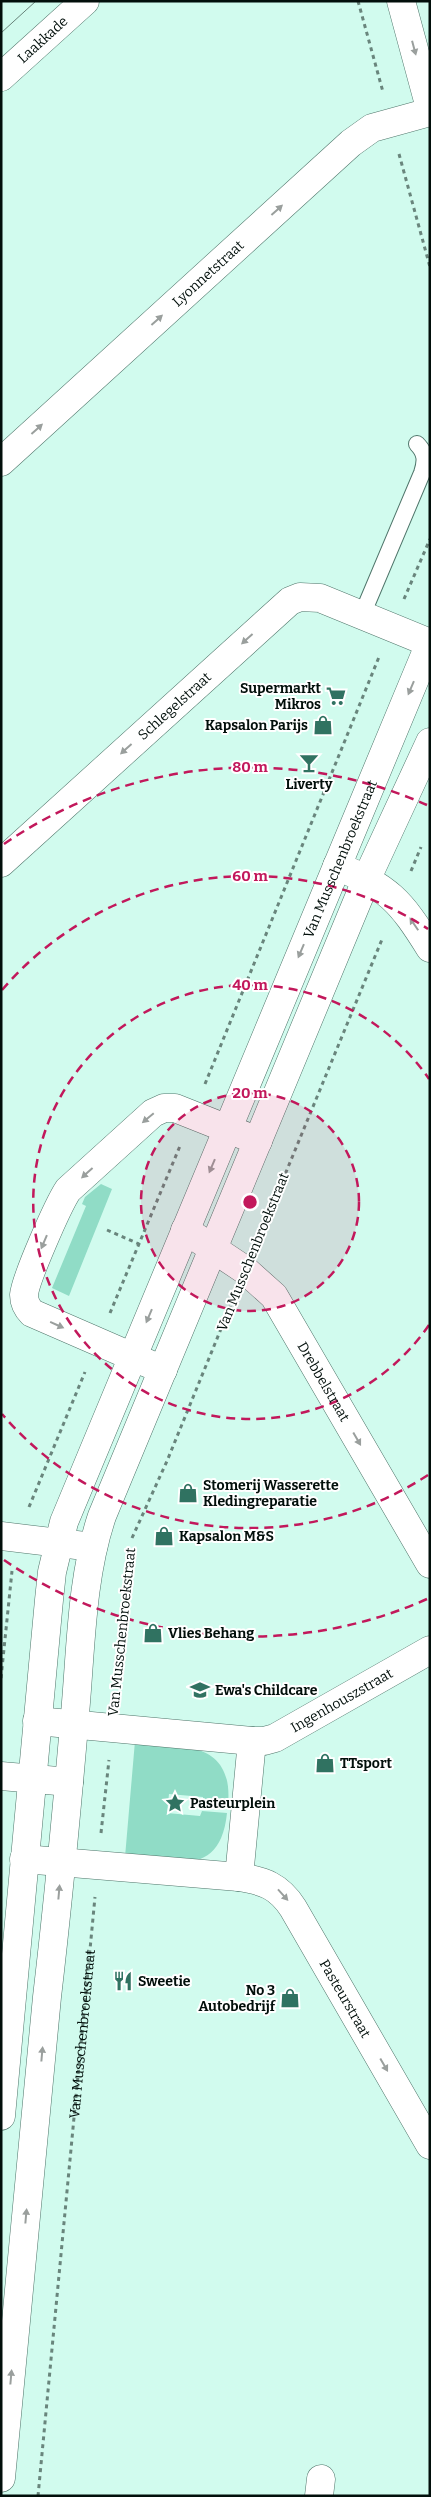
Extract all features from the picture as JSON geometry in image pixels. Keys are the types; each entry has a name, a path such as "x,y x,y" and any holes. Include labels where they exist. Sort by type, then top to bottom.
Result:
{"street":[{"name":"Laakkade","path":"1,77 85,1"},
{"path":"401,1 430,110"},
{"name":"Lyonnetstraat","path":"1,462 351,143 372,128 430,110"},
{"name":"Schlegelstraat","path":"1,863 283,606 300,597 315,597 430,643"},
{"name":"Van Musschenbroekstraat","path":"1,2116 48,1600 59,1542 72,1501 430,643"},
{"path":"1,2478 62,1862 86,1597 93,1547 102,1516 367,878 430,742"},
{"path":"337,866 367,878 386,890 398,902 430,948"},
{"path":"163,1370 32,1313 24,1299 26,1284 68,1190 160,1109 175,1108 258,1142"},
{"name":"Drebbelstraat","path":"185,1230 214,1247 245,1270 268,1290 280,1306 430,1564"},
{"path":"1,1536 93,1547"},
{"name":"Ingenhouszstraat","path":"252,1741 264,1741 275,1738 430,1650"},
{"path":"24,1859 239,1877 252,1741 37,1721"},
{"path":"1,1776 69,1782"},
{"name":"Pasteurstraat","path":"239,1877 270,1884 280,1891 289,1902 430,2145"}],"lane":[{"path":"362,615 422,473 425,458 423,450 417,444"}],"path":[{"name":"Van Musschenbroekstraat","path":"130,1544 167,1461 423,842"},
{"path":"107,1230 140,1244"},
{"name":"Van Musschenbroekstraat","path":"38,2496 129,1550"}],"green space":[{"path":"101,1184 112,1189 69,1296 52,1288 86,1206 82,1204 85,1197"},
{"path":"135,1741 170,1744 201,1751 214,1758 223,1769 228,1784 228,1805 203,1803 203,1797 169,1794 167,1813 200,1816 202,1811 227,1813 223,1834 215,1848 205,1857 192,1861 177,1862 125,1857"}],"tram line":[{"path":"1,33 36,1"}],"place":[{"name":"Supermarkt Mikros","path":"336,696"},
{"name":"Kapsalon Parijs","path":"323,725"},
{"name":"Liverty","path":"309,763"},
{"name":"Stomerij Wasserette Kledingreparatie","path":"188,1493"},
{"name":"Kapsalon M&S","path":"164,1536"},
{"name":"Vlies Behang","path":"153,1633"},
{"name":"Ewa's Childcare","path":"200,1690"},
{"name":"TTsport","path":"325,1763"},
{"name":"Pasteurplein","path":"175,1803"},
{"name":"Sweetie","path":"123,1981"},
{"name":"No 3 Autobedrijf","path":"290,1998"}]}
